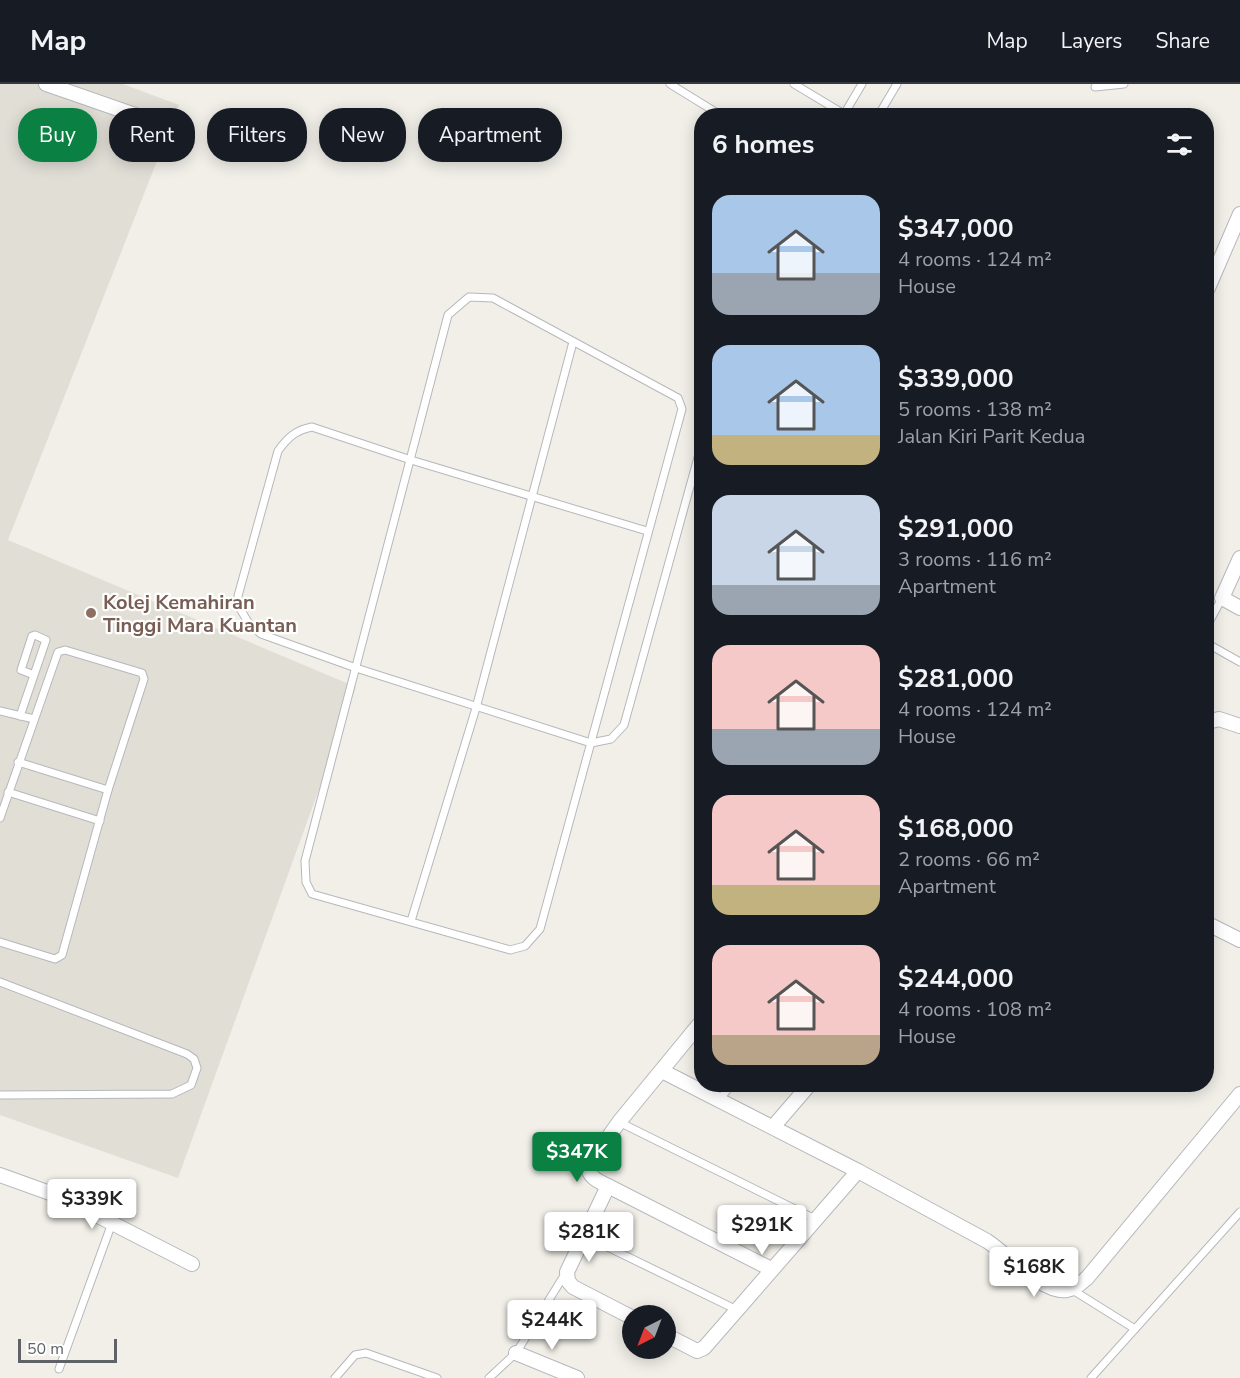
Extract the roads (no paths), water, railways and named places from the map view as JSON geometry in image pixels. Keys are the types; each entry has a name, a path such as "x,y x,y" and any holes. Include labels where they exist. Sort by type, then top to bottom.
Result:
{"street":[{"path":"46,84 115,108"},
{"path":"1214,274 1240,214"},
{"path":"1240,558 1222,598 1240,608"},
{"path":"1214,720 1219,719 1240,726"},
{"path":"1214,927 1240,940"},
{"path":"694,1031 619,1122 588,1166 588,1173 608,1186 771,1269"},
{"path":"662,1071 694,1087"},
{"path":"703,1092 858,1171 987,1241 1042,1284 1054,1289 1071,1288 1087,1278 1240,1094"},
{"path":"773,1127 803,1092"},
{"path":"676,1340 697,1351 701,1350 858,1171"},
{"path":"0,1175 61,1197 192,1264"},
{"path":"608,1186 567,1272 568,1281 573,1287 622,1312"},
{"path":"516,1353 577,1378"}],"lane":[{"path":"794,84 833,108"},
{"path":"848,108 862,84"},
{"path":"883,108 897,84"},
{"path":"1095,87 1124,84"},
{"path":"675,85 710,108"},
{"path":"470,297 493,298 573,342 678,398 682,403 682,409 540,929 525,946 510,950 312,894 306,882 305,861 448,315 470,297"},
{"path":"411,921 476,708 573,342"},
{"path":"647,531 411,460 312,427 298,430 278,451 238,596 239,607 248,622 261,633 356,668 591,743 611,739 624,725 694,472"},
{"path":"1214,613 1222,598"},
{"path":"20,716 46,640 35,635 32,636 21,670 34,675"},
{"path":"1214,647 1240,662"},
{"path":"0,818 58,652 61,650 142,673 144,679 108,790 62,955 55,959 0,942"},
{"path":"0,711 34,719"},
{"path":"18,762 108,790"},
{"path":"8,792 100,821"},
{"path":"0,982 188,1054 194,1059 197,1068 191,1085 172,1094 0,1095"},
{"path":"719,1100 726,1092"},
{"path":"619,1122 815,1219"},
{"path":"1090,1378 1240,1212"},
{"path":"59,1369 112,1222"},
{"path":"585,1236 737,1310"},
{"path":"489,1378 516,1353 567,1272"},
{"path":"1071,1288 1120,1317 1135,1329"},
{"path":"335,1378 355,1355 366,1353 437,1378"}],"place":[{"name":"Kolej Kemahiran Tinggi Mara Kuantan","path":"91,613"}]}
